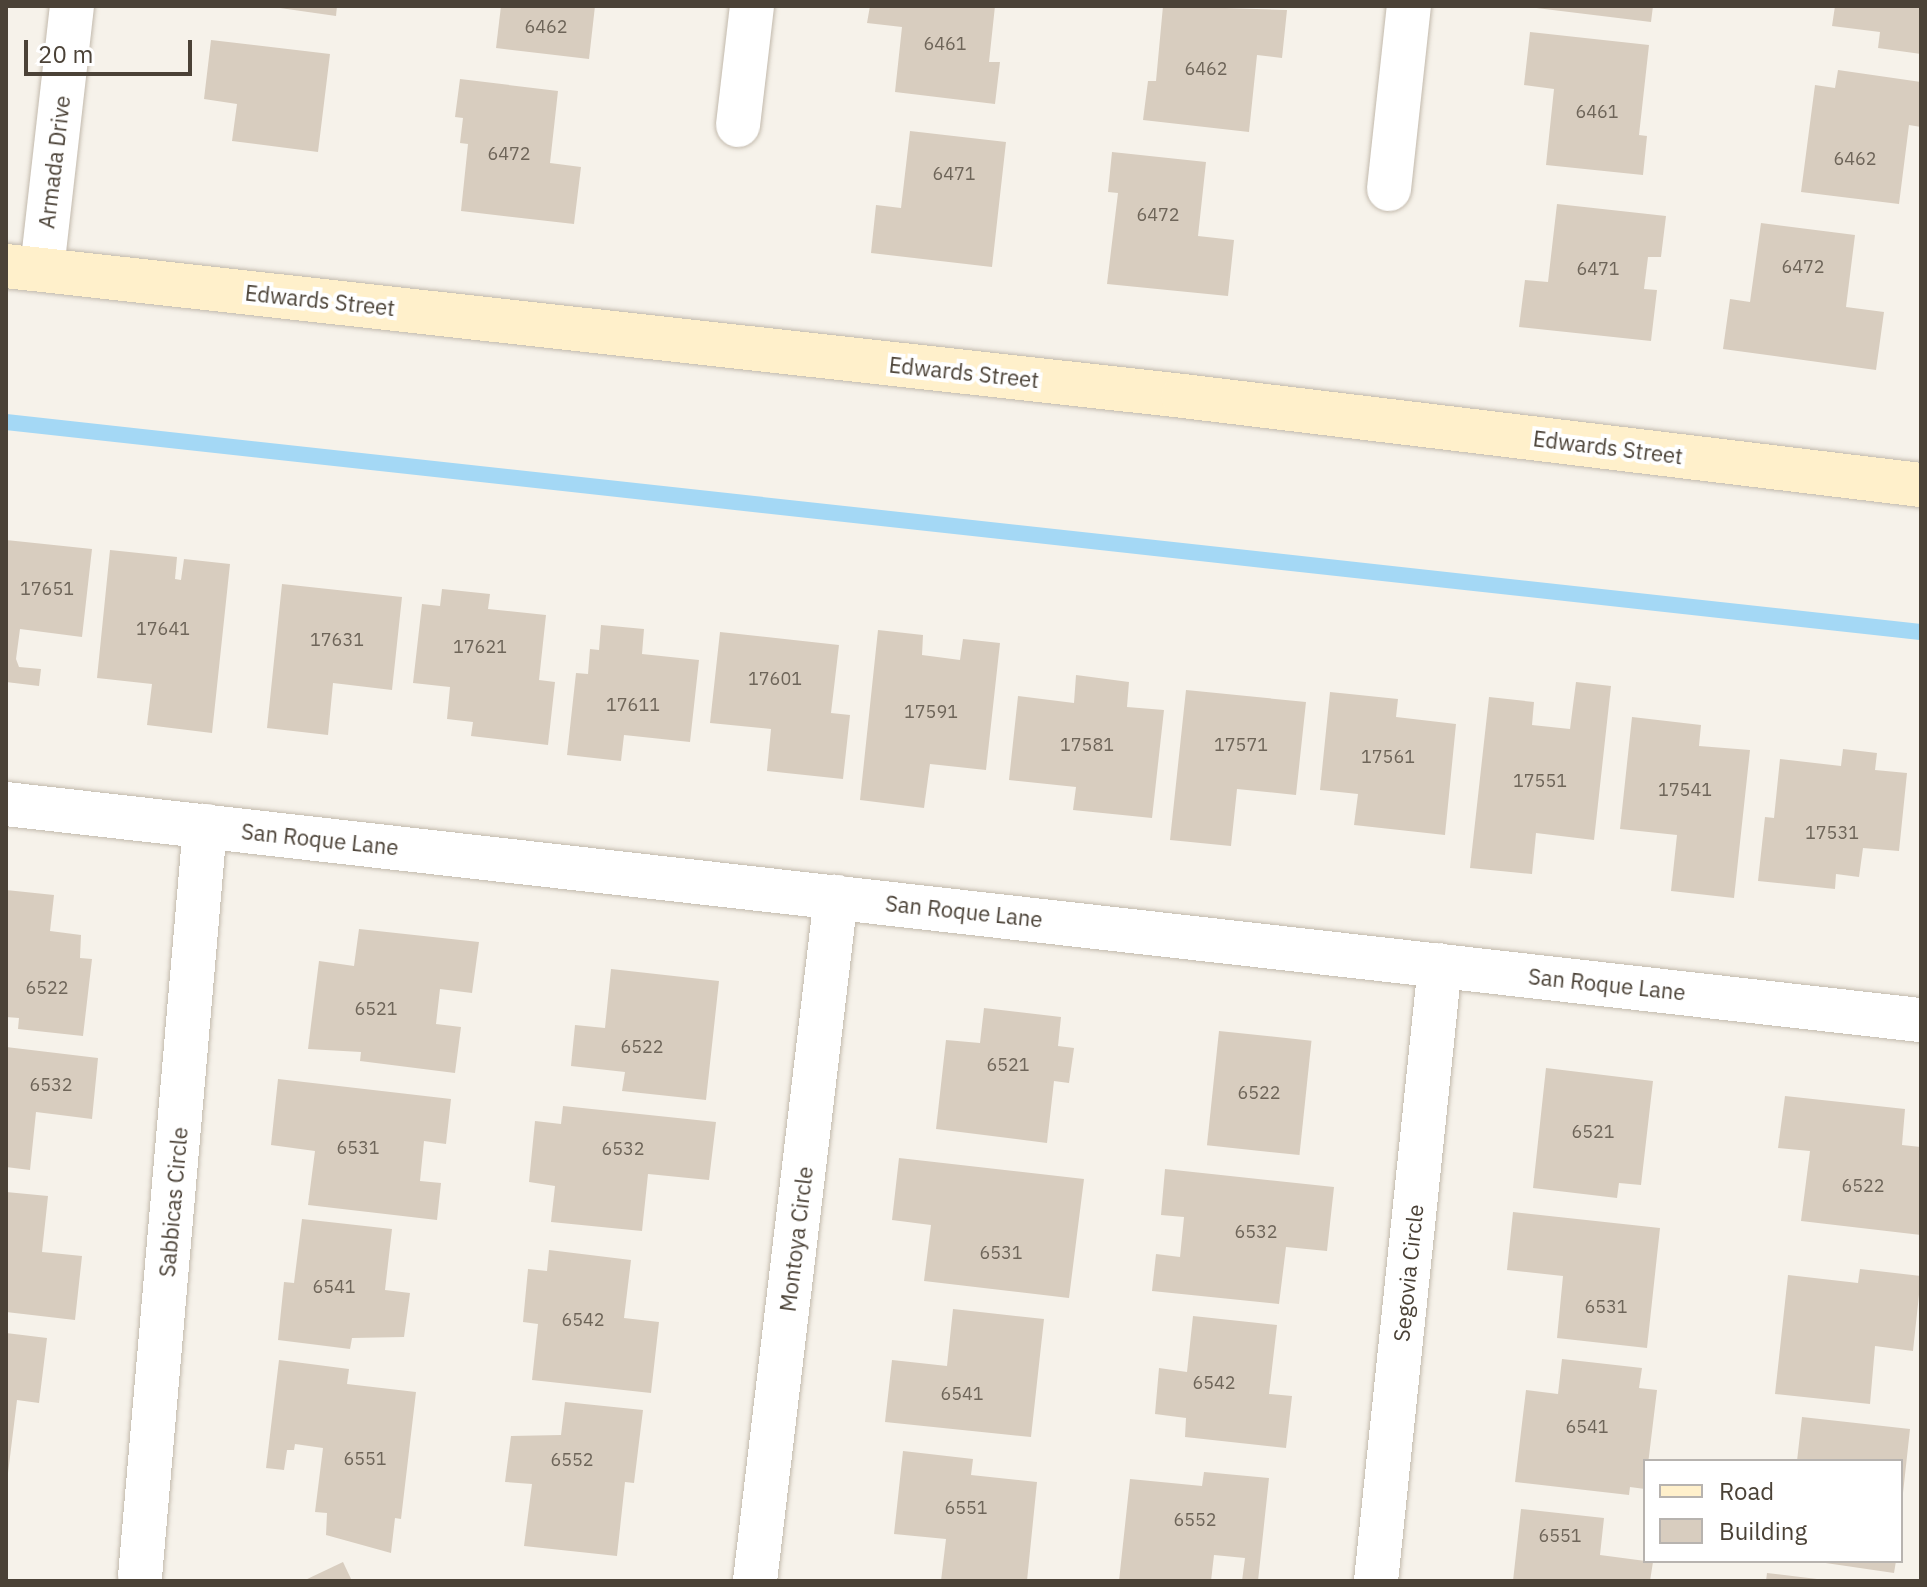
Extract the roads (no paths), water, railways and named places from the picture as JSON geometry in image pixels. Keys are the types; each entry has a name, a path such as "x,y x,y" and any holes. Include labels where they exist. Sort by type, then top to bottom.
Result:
{"main road":[{"name":"Edwards Street","path":"24,268 1183,396 1921,485"}],"street":[{"name":"Armada Drive","path":"24,268 72,6"},
{"path":"738,125 752,6"},
{"path":"1389,189 1409,6"},
{"name":"San Roque Lane","path":"6,804 1921,1020"},
{"name":"Sabbicas Circle","path":"140,1577 205,826"},
{"name":"Montoya Circle","path":"755,1581 836,897"},
{"name":"Segovia Circle","path":"1376,1581 1440,965"}],"waterway":[{"path":"6,422 1921,632"}]}
